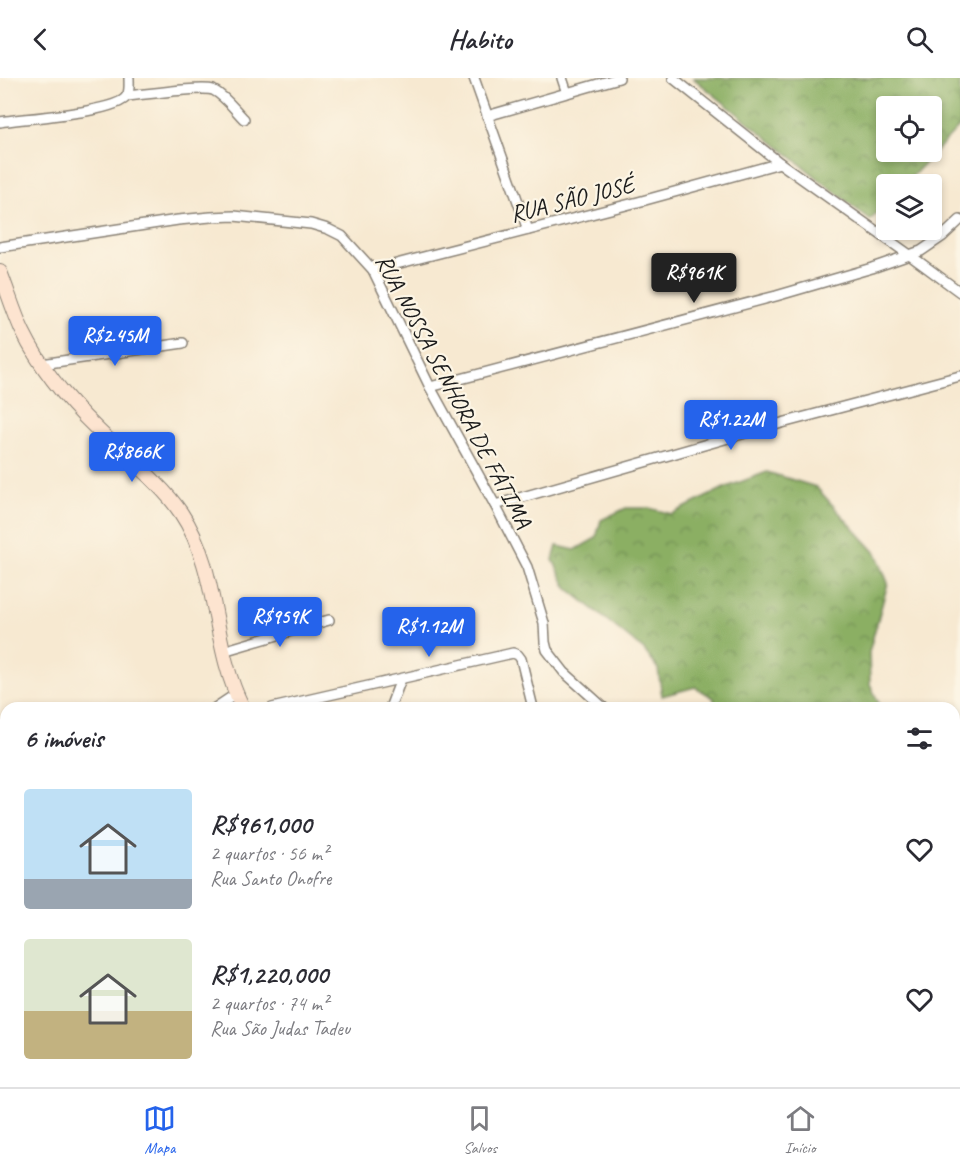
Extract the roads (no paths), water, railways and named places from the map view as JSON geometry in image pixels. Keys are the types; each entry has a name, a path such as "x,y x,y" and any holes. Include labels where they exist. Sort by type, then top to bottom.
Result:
{"main road":[{"path":"0,272 22,330 42,364 68,399 163,491 181,512 193,534 202,560 223,651 240,702"}],"street":[{"path":"0,122 94,111 110,107 127,96 130,88 129,78"},
{"path":"474,78 528,230"},
{"path":"562,78 567,93"},
{"path":"487,116 619,78"},
{"path":"673,78 780,163 960,292"},
{"path":"127,96 211,89 223,97 244,120"},
{"name":"RUA SÃO JOSÉ","path":"373,270 780,163"},
{"name":"RUA NOSSA SENHORA DE FÁTIMA","path":"0,247 178,220 234,216 311,224 342,236 373,270 429,387 527,567 544,623 547,650 564,672 597,702"},
{"path":"429,387 776,296 911,256 943,236 960,220"},
{"path":"42,364 183,343"},
{"path":"495,506 763,428 960,376"},
{"path":"223,651 329,620"},
{"path":"299,702 513,653 521,659 532,702"},
{"path":"392,702 401,679"},
{"path":"224,702 236,694"}]}
